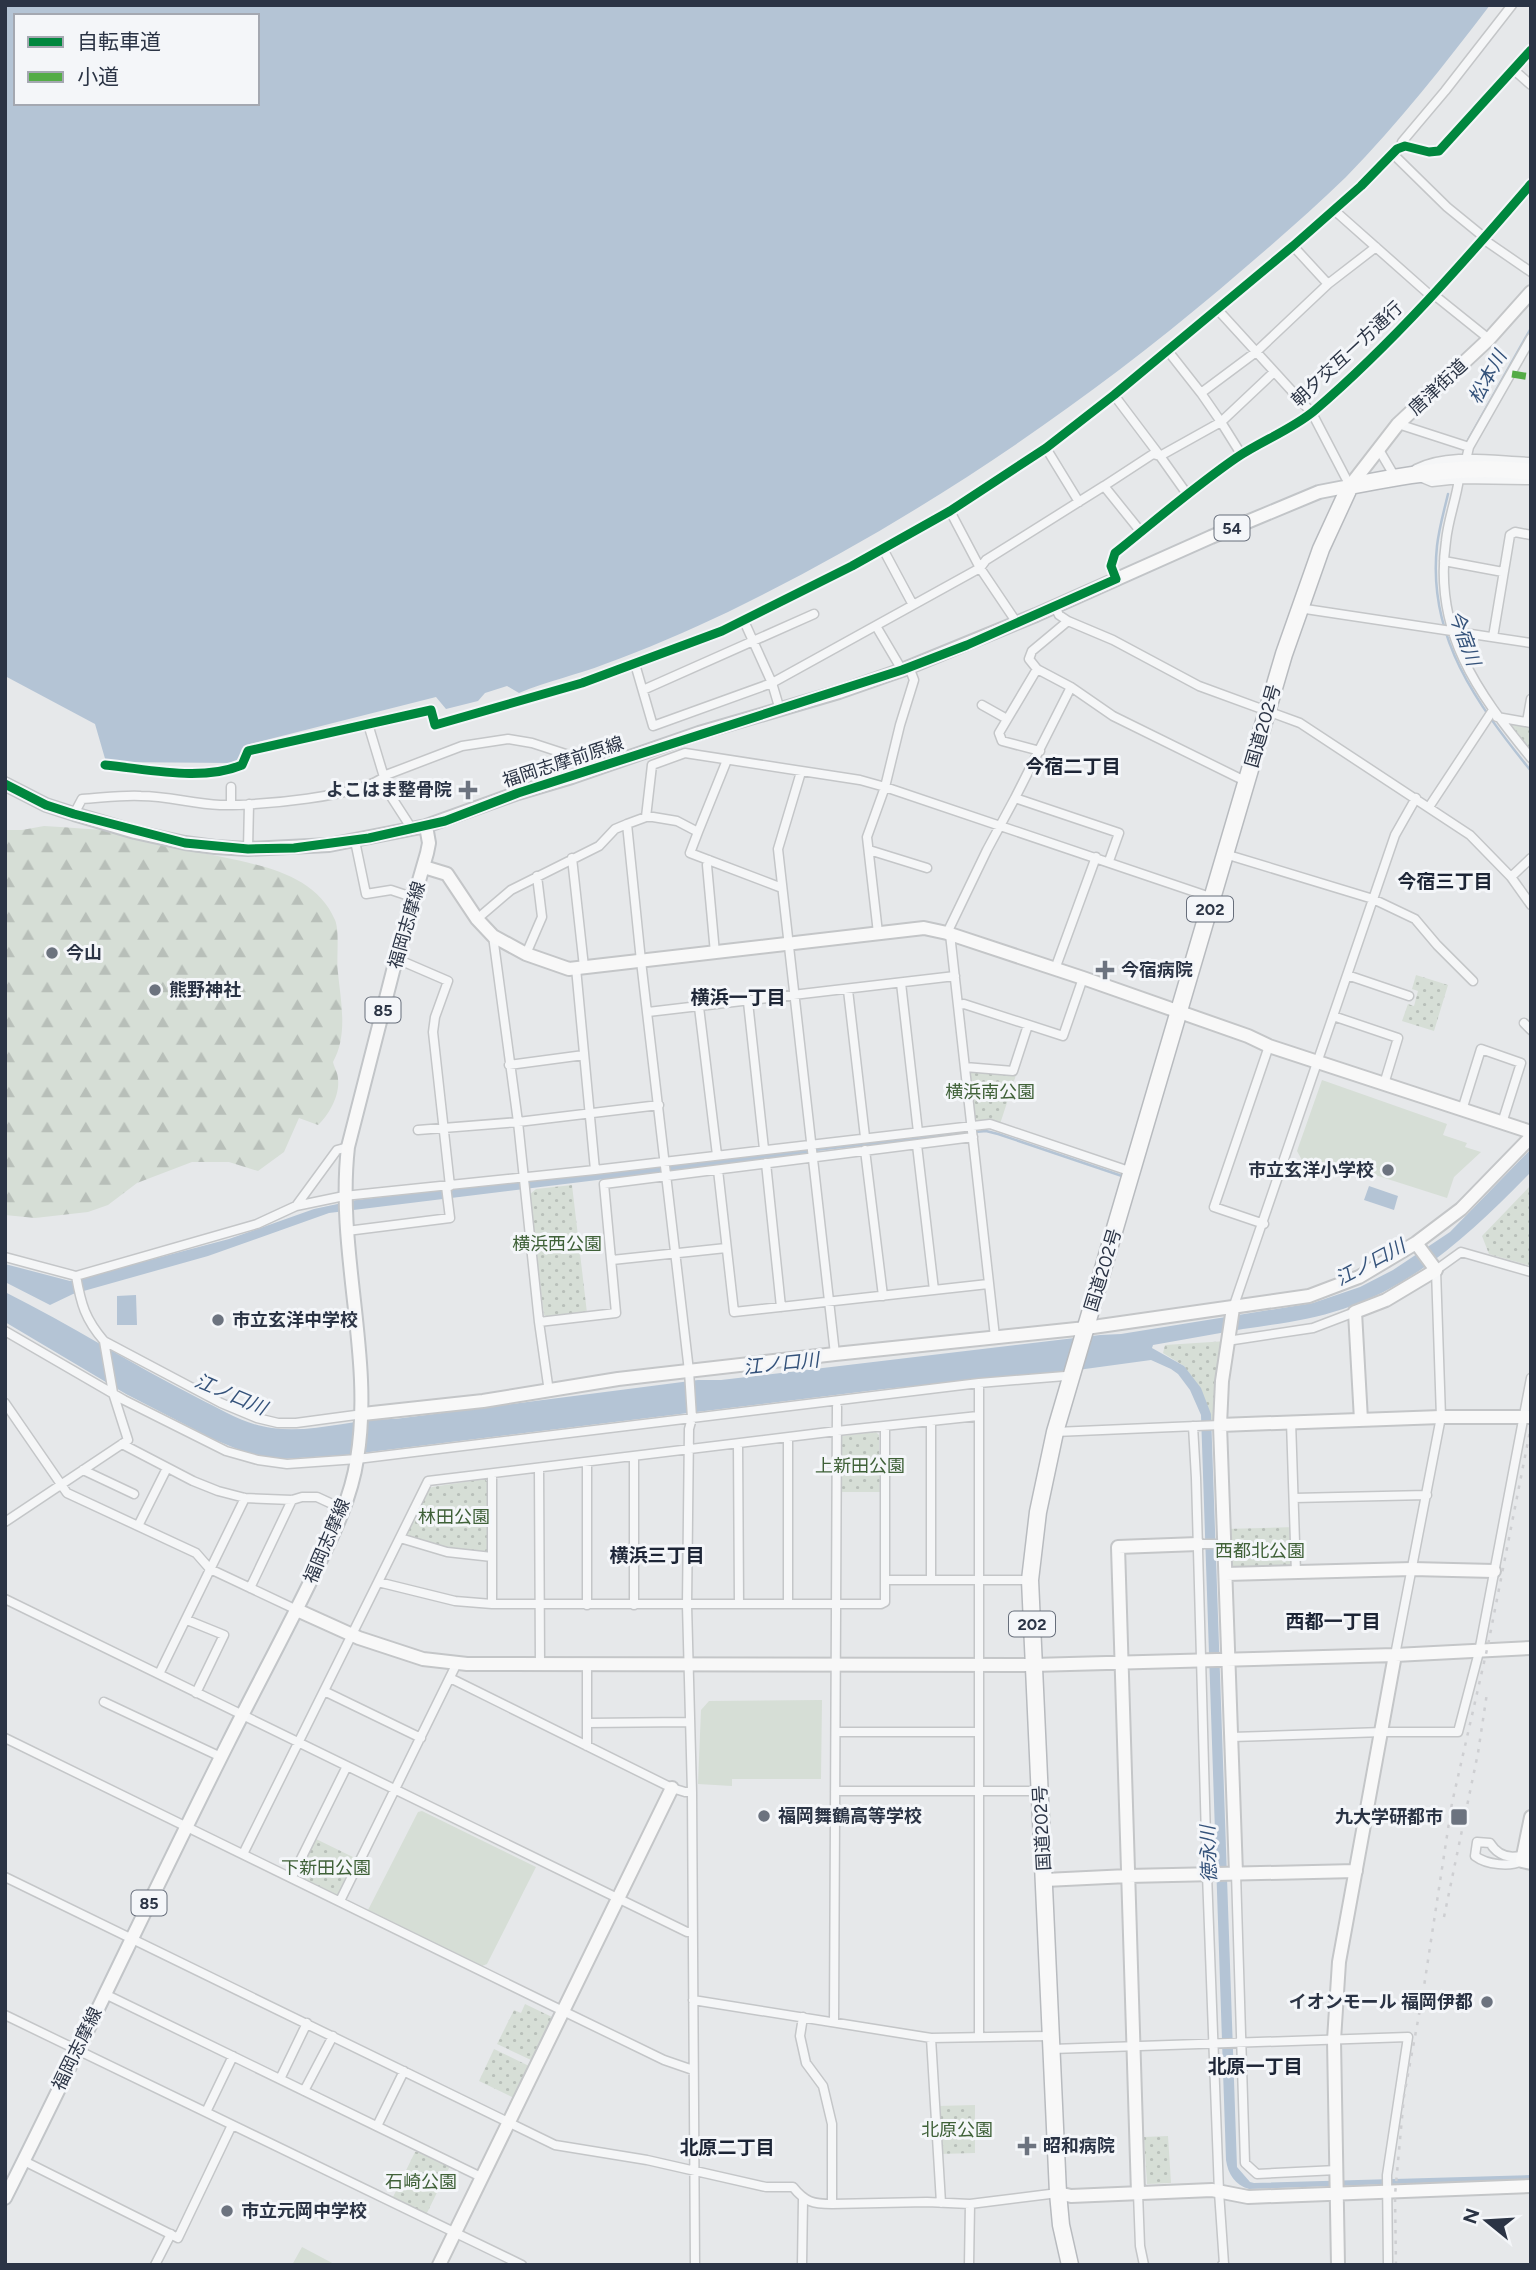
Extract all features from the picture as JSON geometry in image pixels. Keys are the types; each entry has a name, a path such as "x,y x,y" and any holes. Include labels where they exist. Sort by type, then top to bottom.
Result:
{"highway":[{"path":"1350,486 1466,469 1531,471"},
{"name":"国道202号","path":"1070,2265 1061,2225 1058,2193 1033,1665 1031,1580 1038,1513 1055,1432 1268,710 1299,608 1321,549 1350,486"}],"street":[{"path":"1402,147 1402,142 1512,5"},
{"path":"105,765 207,775 242,765 248,751 431,710 435,725 582,683 744,621 950,511 1046,448 1218,310 1293,246 1392,153 1402,147 1439,151 1531,50"},
{"path":"1514,70 1531,85"},
{"path":"1392,153 1484,239 1531,272"},
{"name":"朝夕交互一方通行","path":"1116,579 1111,565 1115,553 1241,454 1312,413 1394,335 1484,239 1531,184"},
{"path":"1334,209 1432,295 1489,339"},
{"path":"1293,246 1328,284"},
{"path":"1201,393 1256,352 1328,284 1376,247"},
{"name":"唐津街道","path":"1350,486 1398,424 1489,339 1531,292"},
{"path":"1218,310 1312,413 1350,486"},
{"path":"1466,460 1469,447 1531,338"},
{"path":"1168,351 1201,393 1241,454"},
{"path":"635,664 653,726 772,682 980,568 986,560 1153,454 1160,456 1221,422 1274,372"},
{"path":"1114,395 1187,494"},
{"path":"1398,424 1469,447"},
{"path":"1046,448 1079,502"},
{"path":"1378,448 1404,476 1432,482 1459,479 1531,480"},
{"path":"1404,476 1429,463 1466,460 1531,462"},
{"path":"1459,479 1444,561 1447,611 1468,670 1494,713 1531,758"},
{"path":"1104,486 1141,532"},
{"name":"福岡志摩前原線","path":"5,784 74,814 186,844 248,849 294,848 355,841 426,826 699,733 906,669 1319,492 1350,486"},
{"path":"950,511 980,568 1017,623"},
{"path":"1493,637 1510,535 1515,532 1531,535"},
{"path":"883,549 914,606"},
{"path":"1444,561 1503,572"},
{"path":"1055,607 1068,621 1113,640 1199,685 1300,723 1470,835 1511,877 1531,905"},
{"path":"1299,608 1531,643"},
{"path":"643,690 814,614"},
{"path":"744,621 772,682 780,710"},
{"path":"1068,621 1032,651 1029,659 1037,669 1071,687 1113,716 1247,782"},
{"path":"876,626 914,680 885,787 867,837 878,933"},
{"path":"1037,669 999,733 1002,741 1040,751"},
{"path":"995,1337 949,934 987,850 1071,687"},
{"path":"1494,713 1529,723 1531,699"},
{"path":"982,705 1007,719"},
{"path":"1429,807 1485,721 1494,713"},
{"path":"368,724 383,779 412,829"},
{"path":"74,814 82,799 139,796 231,805 326,796 383,779 462,746 508,739 532,743 581,759 614,749 623,760"},
{"path":"646,817 652,765 685,753 860,780 1109,861 1213,898"},
{"path":"727,760 691,853 782,888"},
{"path":"800,772 778,849 835,1354"},
{"path":"231,787 231,805"},
{"path":"1015,798 1119,833 1109,861"},
{"path":"1416,798 1395,835 1373,898 1234,1308 1227,1340 1220,1425 1245,2163 1257,2174 1337,2181 1387,2191 1531,2186"},
{"path":"248,849 249,804"},
{"path":"478,919 511,890 599,846 615,830 627,824 646,817 677,821 698,832"},
{"path":"627,824 689,1371 692,1418 689,1451 687,1605 688,1722 692,1792 695,2265"},
{"name":"福岡志摩線","path":"5,2198 186,1826 297,1610 343,1509 357,1459 363,1414 344,1196 348,1147 424,867 429,843 426,826"},
{"path":"355,841 366,894 391,890 415,898"},
{"path":"869,850 927,868"},
{"path":"1225,854 1373,898 1415,919 1474,981"},
{"path":"1055,969 1096,857"},
{"path":"572,858 584,1055 595,1170"},
{"path":"1511,877 1531,858"},
{"path":"709,860 707,864 715,953"},
{"path":"76,1276 82,1307 91,1325 104,1341 257,1418 278,1423 296,1423 549,1392 618,1379 995,1337 1084,1332 1309,1296 1359,1277 1416,1243 1461,1209 1531,1135 1269,1046 1083,978 924,928 569,969 526,954 493,936 447,874 424,867"},
{"path":"526,954 542,917 537,876"},
{"path":"493,936 518,1122 549,1392"},
{"path":"347,1231 450,1218 433,1032 435,1017 448,981 397,959"},
{"path":"1347,975 1409,996"},
{"path":"648,1012 955,976"},
{"path":"959,1005 964,1004 1063,1036 1083,978"},
{"path":"901,984 918,1132"},
{"path":"848,990 865,1137"},
{"path":"748,1002 764,1149"},
{"path":"699,1007 717,1155"},
{"path":"1333,1016 1398,1038 1384,1084"},
{"path":"965,1067 1013,1071 1028,1025"},
{"path":"1264,1224 1214,1207 1269,1046"},
{"path":"1462,1110 1481,1049 1521,1063 1502,1123"},
{"path":"509,1065 584,1055"},
{"path":"418,1130 518,1122 659,1105"},
{"path":"5,1257 76,1276 257,1224 296,1206 344,1196 666,1162 972,1125 990,1124 1132,1172"},
{"path":"539,1322 616,1313 604,1184 973,1137"},
{"path":"918,1145 934,1290"},
{"path":"296,1206 337,1150 348,1147"},
{"path":"865,1150 883,1296"},
{"path":"766,1163 781,1307"},
{"path":"718,1170 734,1312 988,1284"},
{"path":"1338,2265 1334,2040 1339,1962 1441,1417 1436,1270 1416,1243"},
{"path":"612,1260 726,1248"},
{"path":"1227,1340 1313,1328 1386,1300 1461,1252 1531,1272"},
{"path":"1355,1312 1361,1420"},
{"path":"5,1331 113,1393 226,1451 258,1460 287,1464 357,1459 979,1383 1073,1376"},
{"path":"5,1522 128,1440 113,1393 104,1341"},
{"path":"1232,1737 1458,1732 1479,1652 1527,1417 1531,1378"},
{"path":"979,1383 979,2037"},
{"path":"5,1403 67,1493 196,1553 210,1569 297,1610 352,1635 423,1659 457,1663 587,1665 1033,1665 1395,1655 1531,1648"},
{"path":"834,2022 837,1408"},
{"path":"243,1854 428,1481 978,1416"},
{"path":"1055,1432 1291,1421 1527,1417"},
{"path":"931,1421 931,1580"},
{"path":"1291,1421 1296,1573"},
{"path":"378,1582 455,1601 492,1604 881,1604 885,1602 886,1580 885,1426"},
{"path":"1193,1426 1222,2265"},
{"path":"788,1438 788,1604"},
{"path":"122,1444 218,1491 245,1498 292,1500 317,1497 343,1509"},
{"path":"738,1444 739,1604"},
{"path":"634,1457 634,1605"},
{"path":"587,1462 587,1605"},
{"path":"138,1526 167,1468"},
{"path":"538,1468 540,1664"},
{"path":"83,1470 134,1494"},
{"path":"492,1474 492,1604"},
{"path":"1294,1498 1427,1495"},
{"path":"159,1674 245,1498"},
{"path":"250,1588 292,1500"},
{"path":"400,1538 447,1552 492,1557"},
{"path":"1144,2265 1139,2246 1118,1547 1224,1544"},
{"path":"1226,1574 1412,1569 1494,1571"},
{"path":"886,1580 1031,1580"},
{"path":"5,1599 687,1932 693,1932"},
{"path":"187,1620 224,1635 196,1693"},
{"path":"340,1901 457,1663"},
{"path":"587,1665 587,1746"},
{"path":"450,1678 673,1787 692,1792"},
{"path":"324,1691 421,1738"},
{"path":"104,1702 221,1758"},
{"path":"587,1723 688,1722"},
{"path":"836,1732 978,1732"},
{"path":"5,1738 664,2060 693,2070"},
{"path":"292,1877 347,1766"},
{"path":"439,2265 673,1787"},
{"path":"835,1791 1040,1791"},
{"path":"1525,1860 1531,1817"},
{"path":"1476,1842 1490,1843 1498,1853 1525,1860 1515,1865 1481,1860 1475,1857 1476,1842"},
{"path":"1045,1881 1128,1876 1356,1871"},
{"path":"5,1877 555,2145 683,2167 766,2187 793,2187 803,2199 815,2204 970,2204 1058,2193 1071,2196 1212,2190 1248,2197 1337,2181"},
{"path":"104,1994 481,2177"},
{"path":"693,2000 931,2038 979,2037 1134,2045 1408,2037 1387,2175 1388,2265"},
{"path":"5,2015 522,2265"},
{"path":"803,2017 800,2036 806,2063 823,2085 832,2124 832,2204"},
{"path":"280,2079 307,2023"},
{"path":"304,2091 333,2036"},
{"path":"931,2038 941,2203"},
{"path":"206,2112 233,2056"},
{"path":"377,2126 404,2071"},
{"path":"24,2161 178,2238 232,2125"},
{"path":"802,2265 803,2199"},
{"path":"969,2265 970,2204"},
{"path":"155,2265 171,2234"}],"green space":[{"path":"1497,717 1531,722 1531,758"},
{"path":"44,826 133,833 252,864 292,878 310,888 324,902 335,920 337,931 342,1030 338,1052 333,1062 338,1077 337,1092 330,1110 318,1125 299,1118 284,1152 258,1171 229,1162 192,1162 137,1183 108,1205 88,1212 35,1218 5,1215 5,830"},
{"path":"1416,975 1448,985 1434,1031 1402,1021 1408,1004 1414,1006 1418,991 1412,989"},
{"name":"横浜南公園","path":"972,1072 1016,1075 1000,1124 974,1119 969,1075"},
{"path":"1322,1080 1447,1124 1443,1135 1467,1143 1465,1147 1481,1152 1454,1177 1447,1198 1347,1166 1344,1174 1303,1162 1297,1151"},
{"name":"横浜西公園","path":"572,1185 587,1313 548,1317 544,1315 529,1195 536,1189"},
{"path":"1531,1185 1531,1266 1489,1254 1482,1236"},
{"path":"1227,1341 1220,1425 1212,1425 1184,1366 1163,1353 1165,1345"},
{"name":"上新田公園","path":"876,1432 879,1435 880,1492 841,1492 842,1436"},
{"name":"林田公園","path":"484,1479 488,1482 489,1550 449,1550 409,1538 407,1534 428,1490 432,1487"},
{"name":"西都北公園","path":"1295,1527 1296,1573 1226,1574 1224,1529"},
{"path":"822,1700 821,1779 732,1779 732,1786 698,1784 701,1710 709,1701"},
{"path":"422,1811 536,1867 487,1964 482,1966 368,1910 418,1812"},
{"name":"下新田公園","path":"316,1839 357,1859 339,1894 335,1895 299,1878 298,1874"},
{"path":"525,2004 552,2017 531,2060 497,2044 514,2010 521,2013"},
{"path":"494,2049 529,2066 514,2098 479,2081"},
{"name":"北原公園","path":"975,2105 975,2153 940,2154 937,2106"},
{"path":"1168,2136 1171,2183 1147,2184 1144,2137"},
{"name":"石崎公園","path":"419,2151 450,2166 425,2217 393,2197 415,2152"},
{"path":"302,2247 336,2265 292,2265"}],"water":[{"path":"5,5 1490,5 1403,115 1346,177 1219,290 1104,381 984,466 922,506 794,579 651,646 519,693 507,686 485,693 478,701 446,709 436,697 246,745 235,763 106,762 95,724 5,676"},
{"path":"807,1149 808,1154 329,1213 208,1256 73,1294 50,1305 5,1282 5,1264 70,1281 229,1239 314,1209 356,1200"},
{"path":"1531,1149 1531,1172 1468,1233 1422,1269 1371,1298 1318,1316 1153,1345 1152,1348 1184,1366 1201,1388 1211,1414 1237,2167 1254,2183 1531,2175 1531,2179 1249,2189 1236,2182 1228,2170 1201,1415 1190,1390 1171,1369 1151,1360 1063,1372 884,1389 345,1455 283,1459 249,1454 213,1439 126,1394 5,1322 5,1292 234,1416 262,1426 287,1429 318,1428 698,1380 721,1380 1121,1334 1313,1303 1360,1287 1393,1270 1450,1232"},
{"path":"1369,1186 1398,1196 1394,1210 1364,1200"},
{"path":"136,1295 137,1325 117,1325 117,1296"}],"waterway":[{"name":"松本川","path":"1468,440 1531,328"},
{"name":"今宿川","path":"1448,494 1437,546 1436,579 1448,640 1475,694 1531,771"},
{"path":"975,1132 998,1134 1122,1176"},
{"path":"815,1150 969,1133"}],"railway":[{"path":"1396,2265 1395,2195 1404,2096 1452,1803 1488,1645 1531,1426"},
{"path":"1444,1917 1478,1753 1487,1693"}],"marked path":[{"path":"1512,374 1531,377"}],"cycle path":[{"path":"105,765 174,773 209,773 242,765 248,751 431,710 435,725 582,683 722,631 852,566 950,511 1046,448 1293,246 1361,186 1397,149 1405,146 1429,152 1439,151 1531,50"},
{"path":"5,784 46,805 185,843 248,849 294,848 369,838 445,821 518,793 902,670 967,645 1116,579 1111,566 1115,553 1220,469 1314,411 1399,330 1531,184"}],"place":[{"name":"よこはま整骨院","path":"468,790"},
{"name":"今山","path":"52,953"},
{"name":"今宿病院","path":"1105,970"},
{"name":"熊野神社","path":"155,990"},
{"name":"市立玄洋小学校","path":"1388,1170"},
{"name":"市立玄洋中学校","path":"218,1320"},
{"name":"福岡舞鶴高等学校","path":"764,1816"},
{"name":"九大学研都市","path":"1459,1817"},
{"name":"イオンモール 福岡伊都","path":"1487,2002"},
{"name":"昭和病院","path":"1027,2146"},
{"name":"市立元岡中学校","path":"227,2211"}],"district":[{"name":"今宿二丁目","path":"1073,766"},
{"name":"今宿三丁目","path":"1445,881"},
{"name":"横浜一丁目","path":"738,997"},
{"name":"横浜三丁目","path":"657,1555"},
{"name":"西都一丁目","path":"1333,1621"},
{"name":"北原一丁目","path":"1255,2066"},
{"name":"北原二丁目","path":"727,2147"}],"water label":[{"name":"江ノ口川","path":"1370,1262"},
{"name":"江ノ口川","path":"781,1363"},
{"name":"江ノ口川","path":"231,1394"},
{"name":"徳永川","path":"1208,1854"}]}
